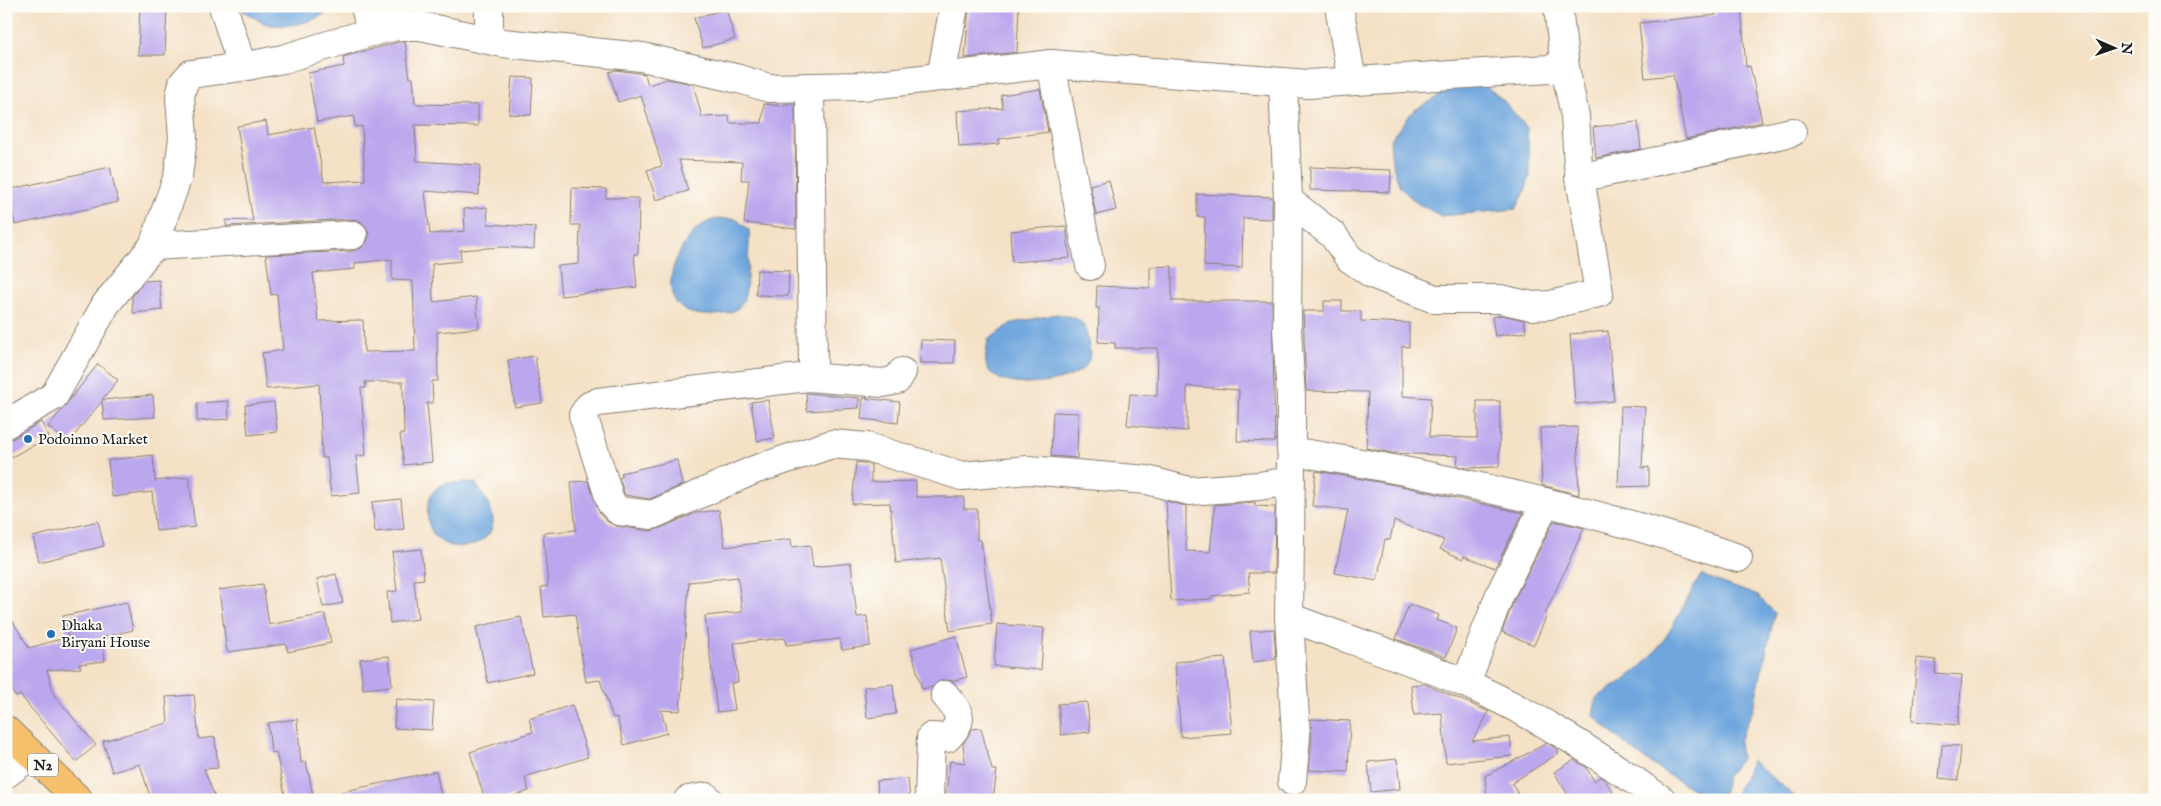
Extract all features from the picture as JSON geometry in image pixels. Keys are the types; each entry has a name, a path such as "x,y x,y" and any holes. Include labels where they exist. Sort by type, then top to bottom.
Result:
{"highway":[{"name":"N2","path":"6,730 79,800"}],"street":[{"path":"223,6 242,67"},
{"path":"489,6 489,40"},
{"path":"940,77 954,6"},
{"path":"1339,6 1352,81"},
{"path":"1288,200 1333,234 1349,258 1372,274 1435,299 1500,300 1524,306 1550,305 1599,293 1580,178 1575,116 1565,68 1558,6"},
{"path":"6,424 54,396 106,304 152,246 178,176 183,138 180,97 183,83 191,74 242,67 283,58 368,19 397,26 420,26 489,40 642,57 739,79 769,88 862,86 1051,64 1308,84 1565,68"},
{"path":"1051,64 1090,266"},
{"path":"1283,82 1288,200 1287,329 1291,398 1289,617 1296,736 1292,781"},
{"path":"808,377 814,361 810,87"},
{"path":"1580,178 1792,132"},
{"path":"152,246 353,235"},
{"path":"902,372 897,380 883,383 808,377 598,402 589,406 583,415 611,503 619,511 652,515 754,470 832,444 867,447 962,476 1028,470 1147,480 1189,491 1259,486 1291,481"},
{"path":"1290,451 1375,464 1546,502 1669,535 1738,558"},
{"path":"1466,683 1500,594 1546,502"},
{"path":"1289,617 1466,683 1527,713 1600,757 1662,800"},
{"path":"929,800 931,737 947,738 960,721 958,710 945,695"},
{"path":"6,774 32,755"},
{"path":"688,800 706,797 709,800"}],"water":[{"path":"241,6 332,6 327,12 312,20 283,26 261,22 243,11"},
{"path":"1481,82 1502,99 1527,128 1530,175 1524,194 1516,209 1441,216 1417,203 1400,187 1392,163 1390,140 1413,111 1454,87"},
{"path":"736,219 749,230 746,285 743,301 739,307 723,314 701,315 681,308 672,295 671,283 678,256 685,244 693,233 713,220"},
{"path":"1057,314 1078,320 1086,330 1090,354 1087,364 1080,371 1068,377 1036,384 1005,381 994,375 987,367 986,353 988,340 1012,323"},
{"path":"446,483 475,483 487,501 493,516 491,529 487,536 472,545 455,546 446,544 439,540 431,530 428,517 430,497 436,489"},
{"path":"1701,575 1758,596 1775,613 1753,710 1739,741 1741,759 1725,779 1725,788 1721,800 1704,795 1663,771 1638,754 1593,715 1596,698 1622,682 1646,662 1662,643"},
{"path":"1752,761 1799,800 1733,800"}],"building":[{"path":"140,6 167,6 165,55 138,55"},
{"path":"969,6 1019,6 1017,52 965,58"},
{"path":"1716,6 1741,6 1746,67 1750,66 1762,122 1686,139 1673,75 1645,78 1639,23 1716,15"},
{"path":"726,9 735,39 703,48 694,18"},
{"path":"405,42 410,78 413,78 415,104 478,105 478,126 415,125 417,161 480,165 479,195 425,191 430,234 465,231 464,209 487,207 488,224 535,227 534,249 503,247 460,250 461,261 432,264 433,302 476,297 479,328 437,332 438,381 432,381 433,403 427,403 432,462 404,465 400,434 404,434 403,382 365,382 366,388 361,388 366,455 356,456 360,493 331,496 327,458 322,458 319,384 266,389 262,353 283,350 277,294 271,295 266,255 354,251 361,248 367,242 369,234 366,227 360,221 352,219 226,226 226,220 253,221 237,126 266,121 268,135 314,127 324,182 365,180 362,126 355,127 354,116 317,122 308,73 344,66 343,57","holes":["392,259 392,280 413,281 415,351 364,352 363,320 318,321 313,273 355,269 355,263"]},
{"path":"616,70 645,74 648,85 667,79 693,84 702,117 729,116 730,123 762,123 764,104 784,106 784,104 795,104 796,229 744,223 749,180 741,180 742,162 679,160 688,191 656,200 647,170 662,166 641,95 618,102 609,72"},
{"path":"512,77 533,78 531,115 509,114"},
{"path":"1040,89 1048,132 999,139 999,144 959,147 957,111 1003,108 1001,95"},
{"path":"1638,122 1641,149 1596,158 1593,127"},
{"path":"110,167 118,202 15,225 7,190"},
{"path":"1310,167 1391,170 1390,192 1310,190"},
{"path":"1109,180 1116,210 1096,215 1090,185"},
{"path":"572,188 606,189 606,198 639,198 638,254 634,254 637,287 561,296 558,266 579,264 580,225 571,225"},
{"path":"1197,194 1272,197 1272,219 1243,218 1242,268 1204,266 1205,217 1197,217"},
{"path":"1066,226 1070,258 1012,262 1010,231"},
{"path":"1172,266 1172,301 1272,301 1275,442 1237,441 1239,390 1187,386 1187,431 1127,425 1130,394 1157,396 1158,348 1115,348 1115,343 1098,342 1099,308 1096,308 1097,286 1150,288 1150,267"},
{"path":"757,270 789,271 788,296 756,295"},
{"path":"159,280 162,310 133,313 132,297 144,281"},
{"path":"1324,301 1342,301 1342,311 1361,311 1361,321 1409,323 1409,347 1402,346 1402,396 1431,398 1429,437 1477,438 1477,401 1500,401 1499,467 1467,468 1457,466 1458,456 1392,453 1366,448 1368,392 1306,391 1303,311 1324,311"},
{"path":"1502,315 1524,320 1526,332 1495,336 1492,317"},
{"path":"1608,331 1614,401 1575,404 1570,334"},
{"path":"921,340 955,341 954,363 920,363"},
{"path":"535,356 542,403 515,407 508,360"},
{"path":"98,364 118,380 102,400 153,395 155,417 104,420 102,401 68,443 48,427"},
{"path":"806,393 859,398 859,408 807,411"},
{"path":"863,398 900,402 898,423 861,419"},
{"path":"768,400 775,438 757,441 751,402"},
{"path":"228,401 229,419 197,421 197,403"},
{"path":"274,402 277,432 248,435 245,405"},
{"path":"1621,406 1645,407 1642,468 1649,467 1649,486 1618,487"},
{"path":"1053,412 1078,413 1077,458 1051,456"},
{"path":"41,422 49,437 6,460 6,440 14,438"},
{"path":"1577,427 1579,495 1542,485 1540,428"},
{"path":"153,455 155,481 189,477 195,527 156,531 152,492 112,497 108,460"},
{"path":"677,460 682,485 650,499 625,495 619,478 622,477 621,473"},
{"path":"856,462 871,464 871,482 916,481 916,497 964,497 964,509 977,509 977,540 981,540 992,624 950,631 940,558 896,563 890,503 852,504"},
{"path":"1316,471 1401,486 1523,513 1495,568 1464,556 1463,559 1440,549 1444,540 1394,521 1390,540 1385,539 1377,581 1335,573 1348,510 1312,506"},
{"path":"588,481 600,514 608,522 617,526 650,531 696,513 719,510 725,547 791,539 792,547 810,545 813,567 851,563 857,617 867,616 870,646 842,650 840,639 786,645 785,638 734,643 738,682 731,683 735,710 717,712 705,616 742,612 738,577 689,582 680,711 661,710 667,733 624,745 617,717 613,718 600,680 586,682 575,614 544,617 541,587 548,586 543,533 576,530 571,482"},
{"path":"401,499 404,529 375,532 372,502"},
{"path":"1166,501 1186,506 1186,551 1210,552 1215,505 1255,502 1255,506 1275,507 1274,573 1248,573 1250,592 1211,596 1211,599 1171,601"},
{"path":"98,521 104,546 39,562 33,537"},
{"path":"1554,521 1584,528 1545,614 1547,615 1534,645 1502,632 1514,600"},
{"path":"421,549 424,579 414,580 418,619 390,623 387,592 397,591 392,552"},
{"path":"336,574 343,603 323,607 317,579"},
{"path":"263,584 269,625 325,614 331,643 288,652 286,644 227,652 219,590"},
{"path":"127,602 133,630 103,637 105,661 79,664 81,668 47,670 54,695 96,745 76,762 20,695 16,697 6,682 6,610 29,648 68,637 63,616"},
{"path":"1409,604 1439,615 1437,620 1457,628 1446,657 1396,639"},
{"path":"521,617 533,673 488,683 476,627"},
{"path":"997,624 1044,628 1041,670 994,666"},
{"path":"1274,629 1276,659 1253,662 1250,631"},
{"path":"956,636 967,677 952,681 942,680 932,687 922,689 911,649"},
{"path":"389,656 392,686 363,689 360,659"},
{"path":"1225,658 1232,733 1181,737 1175,662"},
{"path":"1917,658 1936,660 1935,673 1962,675 1958,725 1912,721"},
{"path":"893,684 896,714 867,718 864,687"},
{"path":"1425,684 1489,712 1472,741 1510,737 1512,756 1446,763 1442,713 1414,715 1411,685"},
{"path":"194,695 199,739 215,737 218,768 204,769 216,800 151,800 140,764 112,772 103,741 168,723 166,697"},
{"path":"396,699 434,702 432,730 394,728"},
{"path":"1087,702 1090,732 1061,735 1058,704"},
{"path":"572,705 588,757 525,777 529,791 500,800 485,800 470,752 533,732 529,719"},
{"path":"297,719 301,763 306,761 314,800 286,800 276,752 271,753 268,723"},
{"path":"1311,719 1350,721 1348,772 1309,770 1312,737"},
{"path":"981,728 992,770 997,770 993,800 945,800 950,761 965,763 963,744 972,729"},
{"path":"1547,743 1556,748 1559,753 1512,783 1521,800 1487,800 1485,776"},
{"path":"1942,745 1961,746 1958,780 1939,778"},
{"path":"1397,759 1400,789 1371,792 1368,762"},
{"path":"1574,760 1586,767 1594,781 1600,777 1605,780 1613,792 1605,797 1606,800 1564,800 1569,797 1554,772"},
{"path":"436,771 442,800 342,800 341,792"},
{"path":"908,779 910,800 878,800 877,781"}],"place":[{"name":"Podoinno Market","path":"28,439"},
{"name":"Dhaka Biryani House","path":"51,634"}]}
